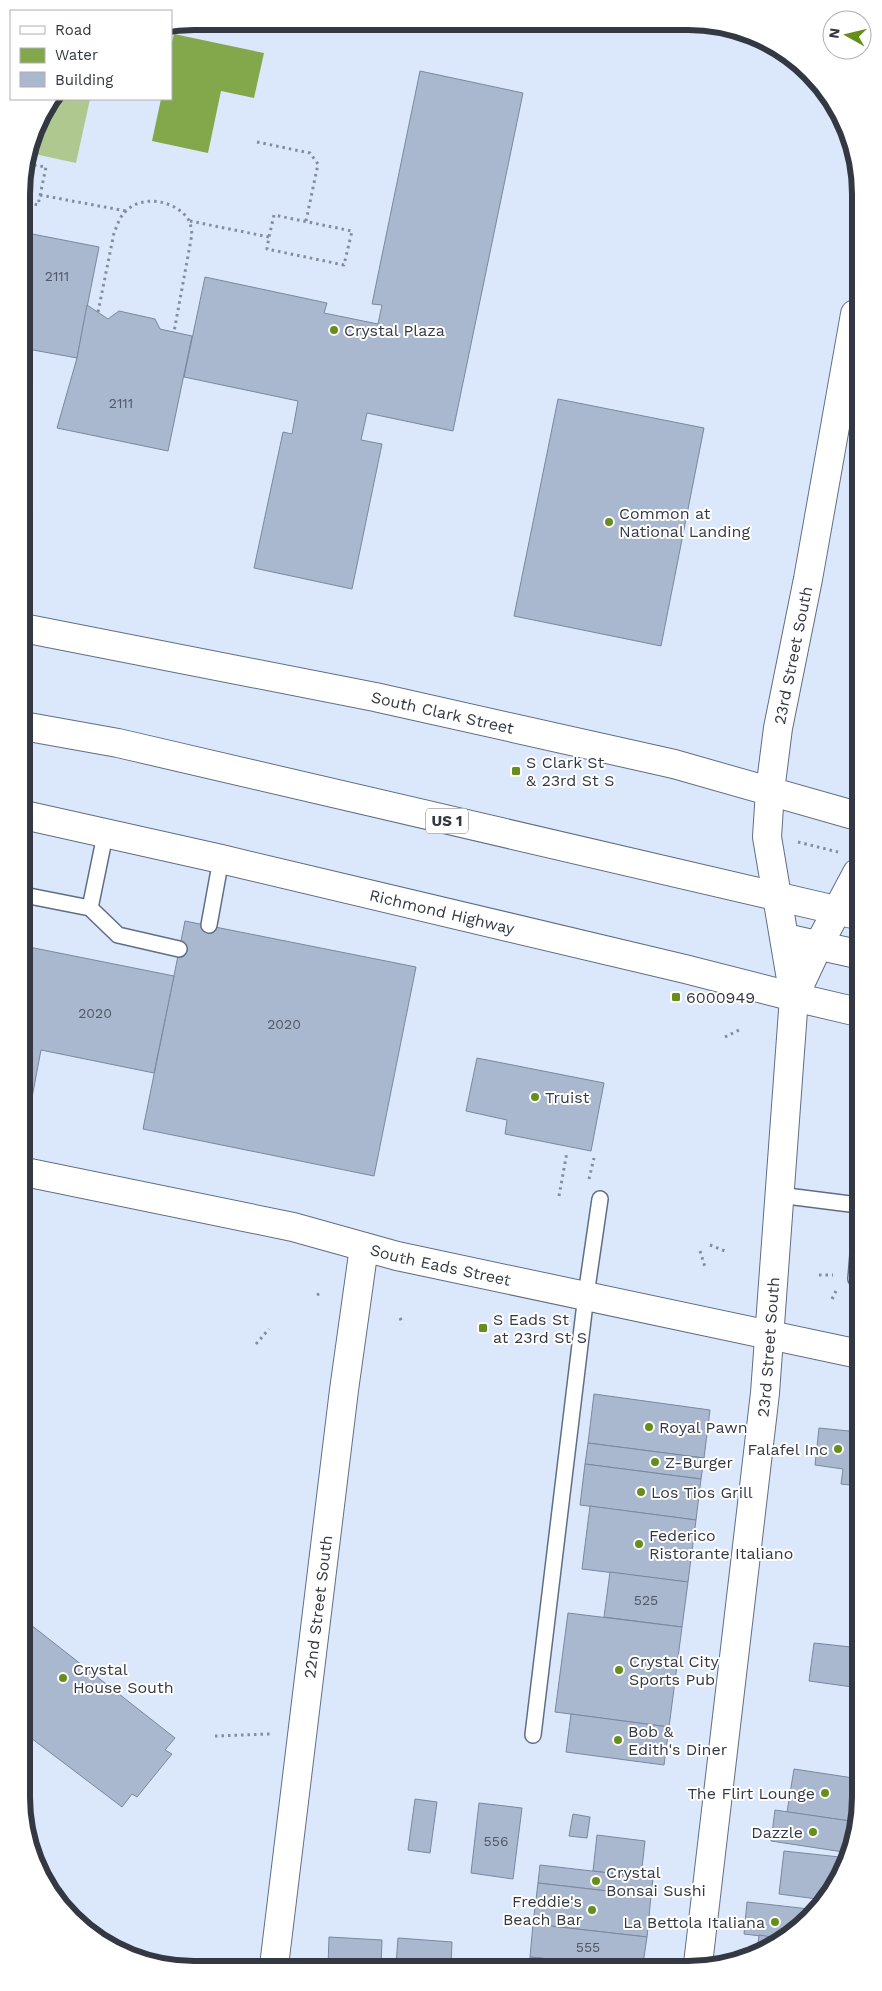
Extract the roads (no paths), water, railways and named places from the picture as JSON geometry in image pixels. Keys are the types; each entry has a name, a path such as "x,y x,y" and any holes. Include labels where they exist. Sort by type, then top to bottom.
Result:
{"main road":[{"name":"23rd Street South","path":"698,1961 764,1407 794,997 766,837 770,792 778,728 808,579 852,331"},
{"name":"South Clark Street","path":"30,629 375,696 674,764 852,815"},
{"name":"US 1","path":"30,727 118,743 847,913"},
{"name":"Richmond Highway","path":"30,816 105,835 221,859 852,1011"},
{"name":"23rd Street South","path":"794,997 818,946 847,913 849,863"},
{"path":"785,938 852,953"},
{"name":"South Eads Street","path":"30,1173 293,1227 397,1256 852,1353"},
{"name":"22nd Street South","path":"275,1961 349,1354 364,1247"}],"lane":[{"path":"90,908 105,835"},
{"path":"208,925 221,859"},
{"path":"30,896 90,908 118,935 179,949"},
{"path":"779,1195 852,1204"},
{"path":"533,1735 586,1295 600,1199"}],"water":[{"path":"174,34 264,53 254,98 221,91 208,153 152,141 161,100 172,100 172,42"}],"place":[{"name":"Crystal Plaza","path":"334,330"},
{"name":"Common at National Landing","path":"609,522"},
{"name":"S Clark St & 23rd St S","path":"516,771"},
{"name":"6000949","path":"676,997"},
{"name":"Truist","path":"535,1097"},
{"name":"S Eads St at 23rd St S","path":"483,1328"},
{"name":"Royal Pawn","path":"649,1427"},
{"name":"Falafel Inc","path":"838,1449"},
{"name":"Z-Burger","path":"655,1462"},
{"name":"Los Tios Grill","path":"641,1492"},
{"name":"Federico Ristorante Italiano","path":"639,1544"},
{"name":"Crystal City Sports Pub","path":"619,1670"},
{"name":"Crystal House South","path":"63,1678"},
{"name":"Bob & Edith's Diner","path":"618,1740"},
{"name":"The Flirt Lounge","path":"825,1793"},
{"name":"Dazzle","path":"813,1832"},
{"name":"Crystal Bonsai Sushi","path":"596,1881"},
{"name":"Freddie's Beach Bar","path":"592,1910"},
{"name":"La Bettola Italiana","path":"775,1922"}]}
